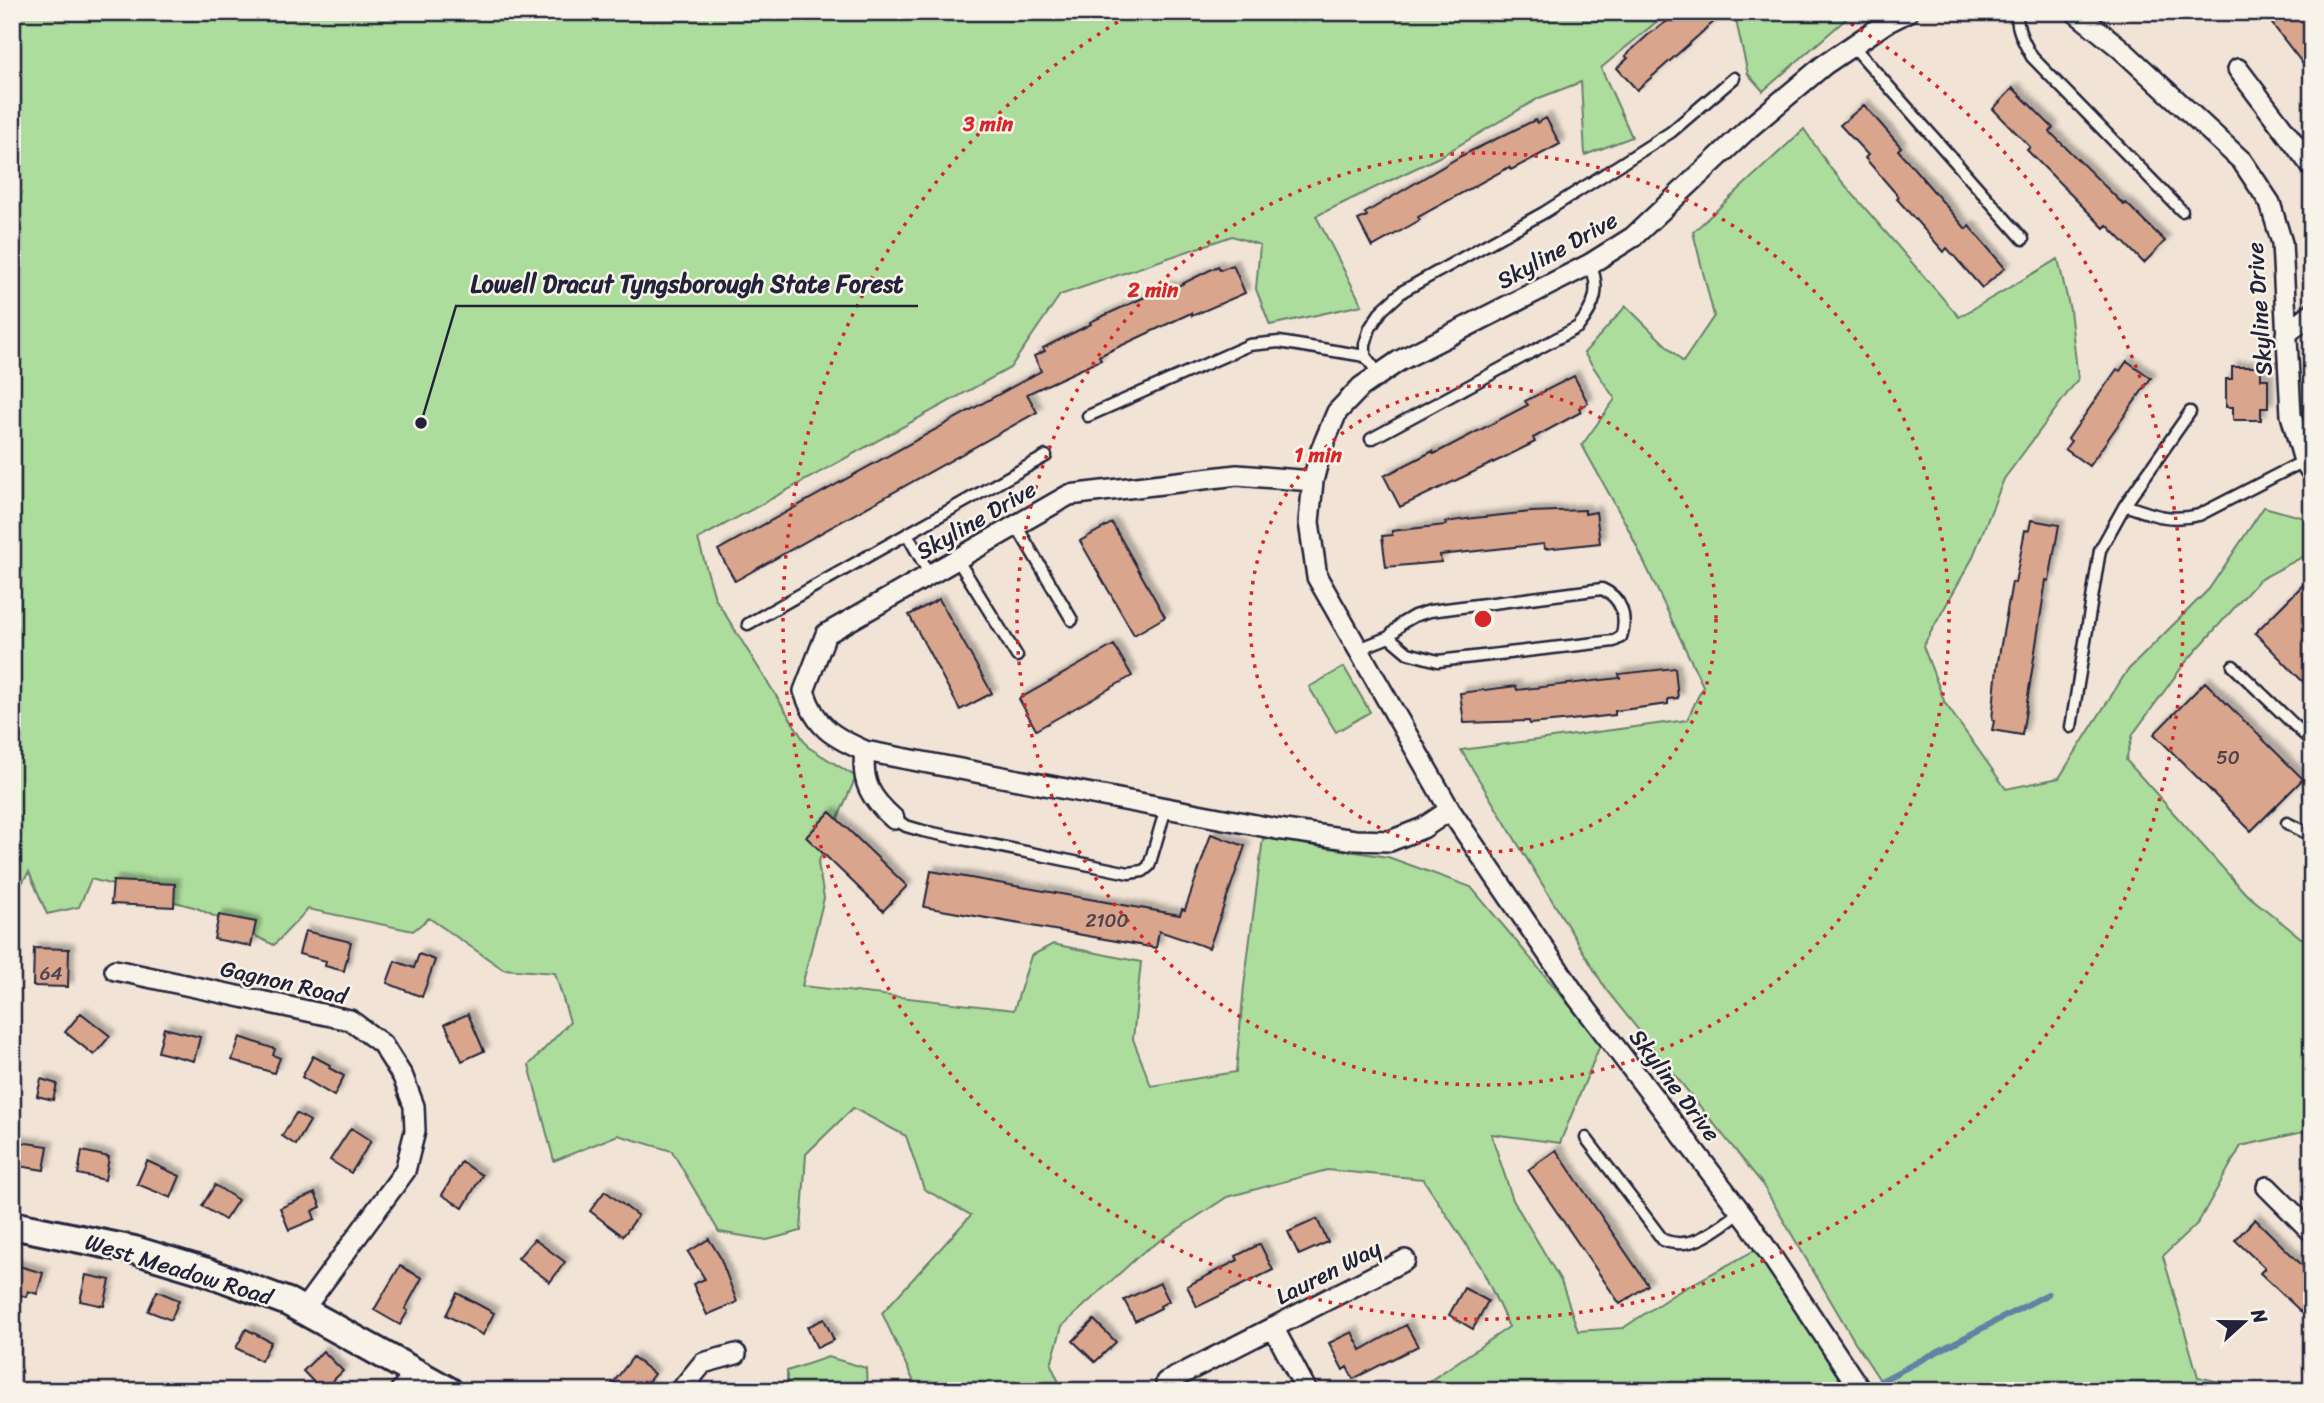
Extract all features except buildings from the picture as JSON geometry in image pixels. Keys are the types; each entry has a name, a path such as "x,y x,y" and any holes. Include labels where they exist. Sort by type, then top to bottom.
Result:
{"street":[{"name":"Skyline Drive","path":"1861,1391 1741,1212 1577,997 1450,810 1317,577 1308,522 1313,481 1321,450 1337,412 1361,387 1399,361 1590,264 1633,237 1749,128 1824,65 1886,23 1908,12"},
{"name":"Skyline Drive","path":"2075,12 2120,48 2242,161 2270,202 2282,243 2291,415 2308,467"},
{"path":"2238,69 2312,167"},
{"path":"2286,334 2312,313"},
{"name":"Skyline Drive","path":"1313,481 1237,475 1069,495 826,634 804,691 812,713 837,739 865,751 1166,808 1355,840 1390,841 1423,828 1450,810"},
{"path":"865,751 863,769 866,785 878,803 894,819"},
{"name":"Gagnon Road","path":"115,970 350,1020 383,1044 403,1077 414,1106 415,1131 405,1171 303,1310"},
{"path":"2267,1187 2312,1232"},
{"name":"West Meadow Road","path":"12,1225 134,1250 207,1272 288,1302 408,1381 449,1391"},
{"name":"Lauren Way","path":"1166,1382 1405,1260"},
{"name":"Lauren Way","path":"1273,1327 1307,1391"},
{"path":"680,1391 703,1363 736,1354"}],"lane":[{"path":"2017,12 2022,40 2032,57 2182,211"},
{"path":"1853,46 2024,239"},
{"path":"1379,374 1365,356 1365,344 1370,328 1382,310 1403,290 1545,212 1671,132 1734,78"},
{"path":"1371,439 1578,327 1586,317 1595,296 1597,285 1590,264"},
{"path":"1087,416 1249,345 1279,342 1365,356"},
{"path":"2071,727 2099,550 2125,505 2190,412"},
{"path":"748,624 1046,456"},
{"path":"2125,505 2180,519 2199,515 2308,467"},
{"path":"1016,525 1072,620"},
{"path":"907,534 930,575"},
{"path":"957,559 1017,656"},
{"path":"1359,649 1389,637 1414,615 1430,611 1602,589 1612,593 1618,601 1625,627 1621,637 1614,641 1438,661 1408,653 1389,637"},
{"path":"2233,666 2312,742"},
{"path":"894,819 923,831 1129,873 1143,872 1149,866 1166,808"},
{"path":"2287,823 2312,836"},
{"path":"1586,1138 1663,1240 1672,1244 1687,1244 1699,1240 1741,1212"}],"green space":[{"path":"12,12 1668,12 1601,68 1632,137 1585,155 1581,82 1539,98 1441,156 1316,216 1362,305 1270,325 1256,289 1260,245 1232,236 1060,295 1010,368 698,539 715,598 808,747 856,777 818,863 824,898 802,986 1014,1010 1031,956 1053,944 1141,962 1133,1039 1151,1086 1236,1072 1263,838 1388,857 1471,887 1601,1043 1560,1143 1491,1134 1513,1200 1561,1281 1578,1331 1623,1328 1676,1293 1757,1249 1847,1391 1415,1391 1509,1327 1481,1267 1423,1179 1327,1170 1227,1197 1143,1252 1062,1326 1051,1365 1063,1391 909,1391 914,1382 882,1313 971,1215 924,1189 906,1136 853,1108 806,1154 801,1231 767,1240 719,1232 672,1151 618,1135 554,1161 529,1065 570,1022 555,973 503,969 429,918 413,931 308,909 274,945 197,908 91,879 79,907 47,914 29,872 12,899"},
{"path":"1734,12 1854,12 1763,91 1748,74"},
{"path":"1804,129 1831,169 1959,317 2058,259 2070,310 2078,379 2004,479 1972,559 1923,646 1945,703 2006,789 2059,778 2127,671 2209,589 2264,507 2312,520 2312,552 2259,580 2185,663 2133,734 2126,760 2245,893 2301,938 2312,937 2312,1130 2241,1146 2198,1223 2163,1256 2198,1377 2259,1391 2068,1391 2060,1388 2046,1391 1887,1391 1855,1342 1761,1182 1607,991 1461,750 1687,720 1703,686 1627,526 1582,445 1615,399 1584,353 1626,306 1683,362 1714,316 1693,232"},
{"path":"1344,667 1370,712 1336,732 1309,687"},
{"path":"828,1357 866,1368 867,1391 787,1391 787,1371"}],"waterway":[{"path":"1881,1381 2048,1294"}],"place":[{"name":"Lowell Dracut Tyngsborough State Forest","path":"421,423"}]}
